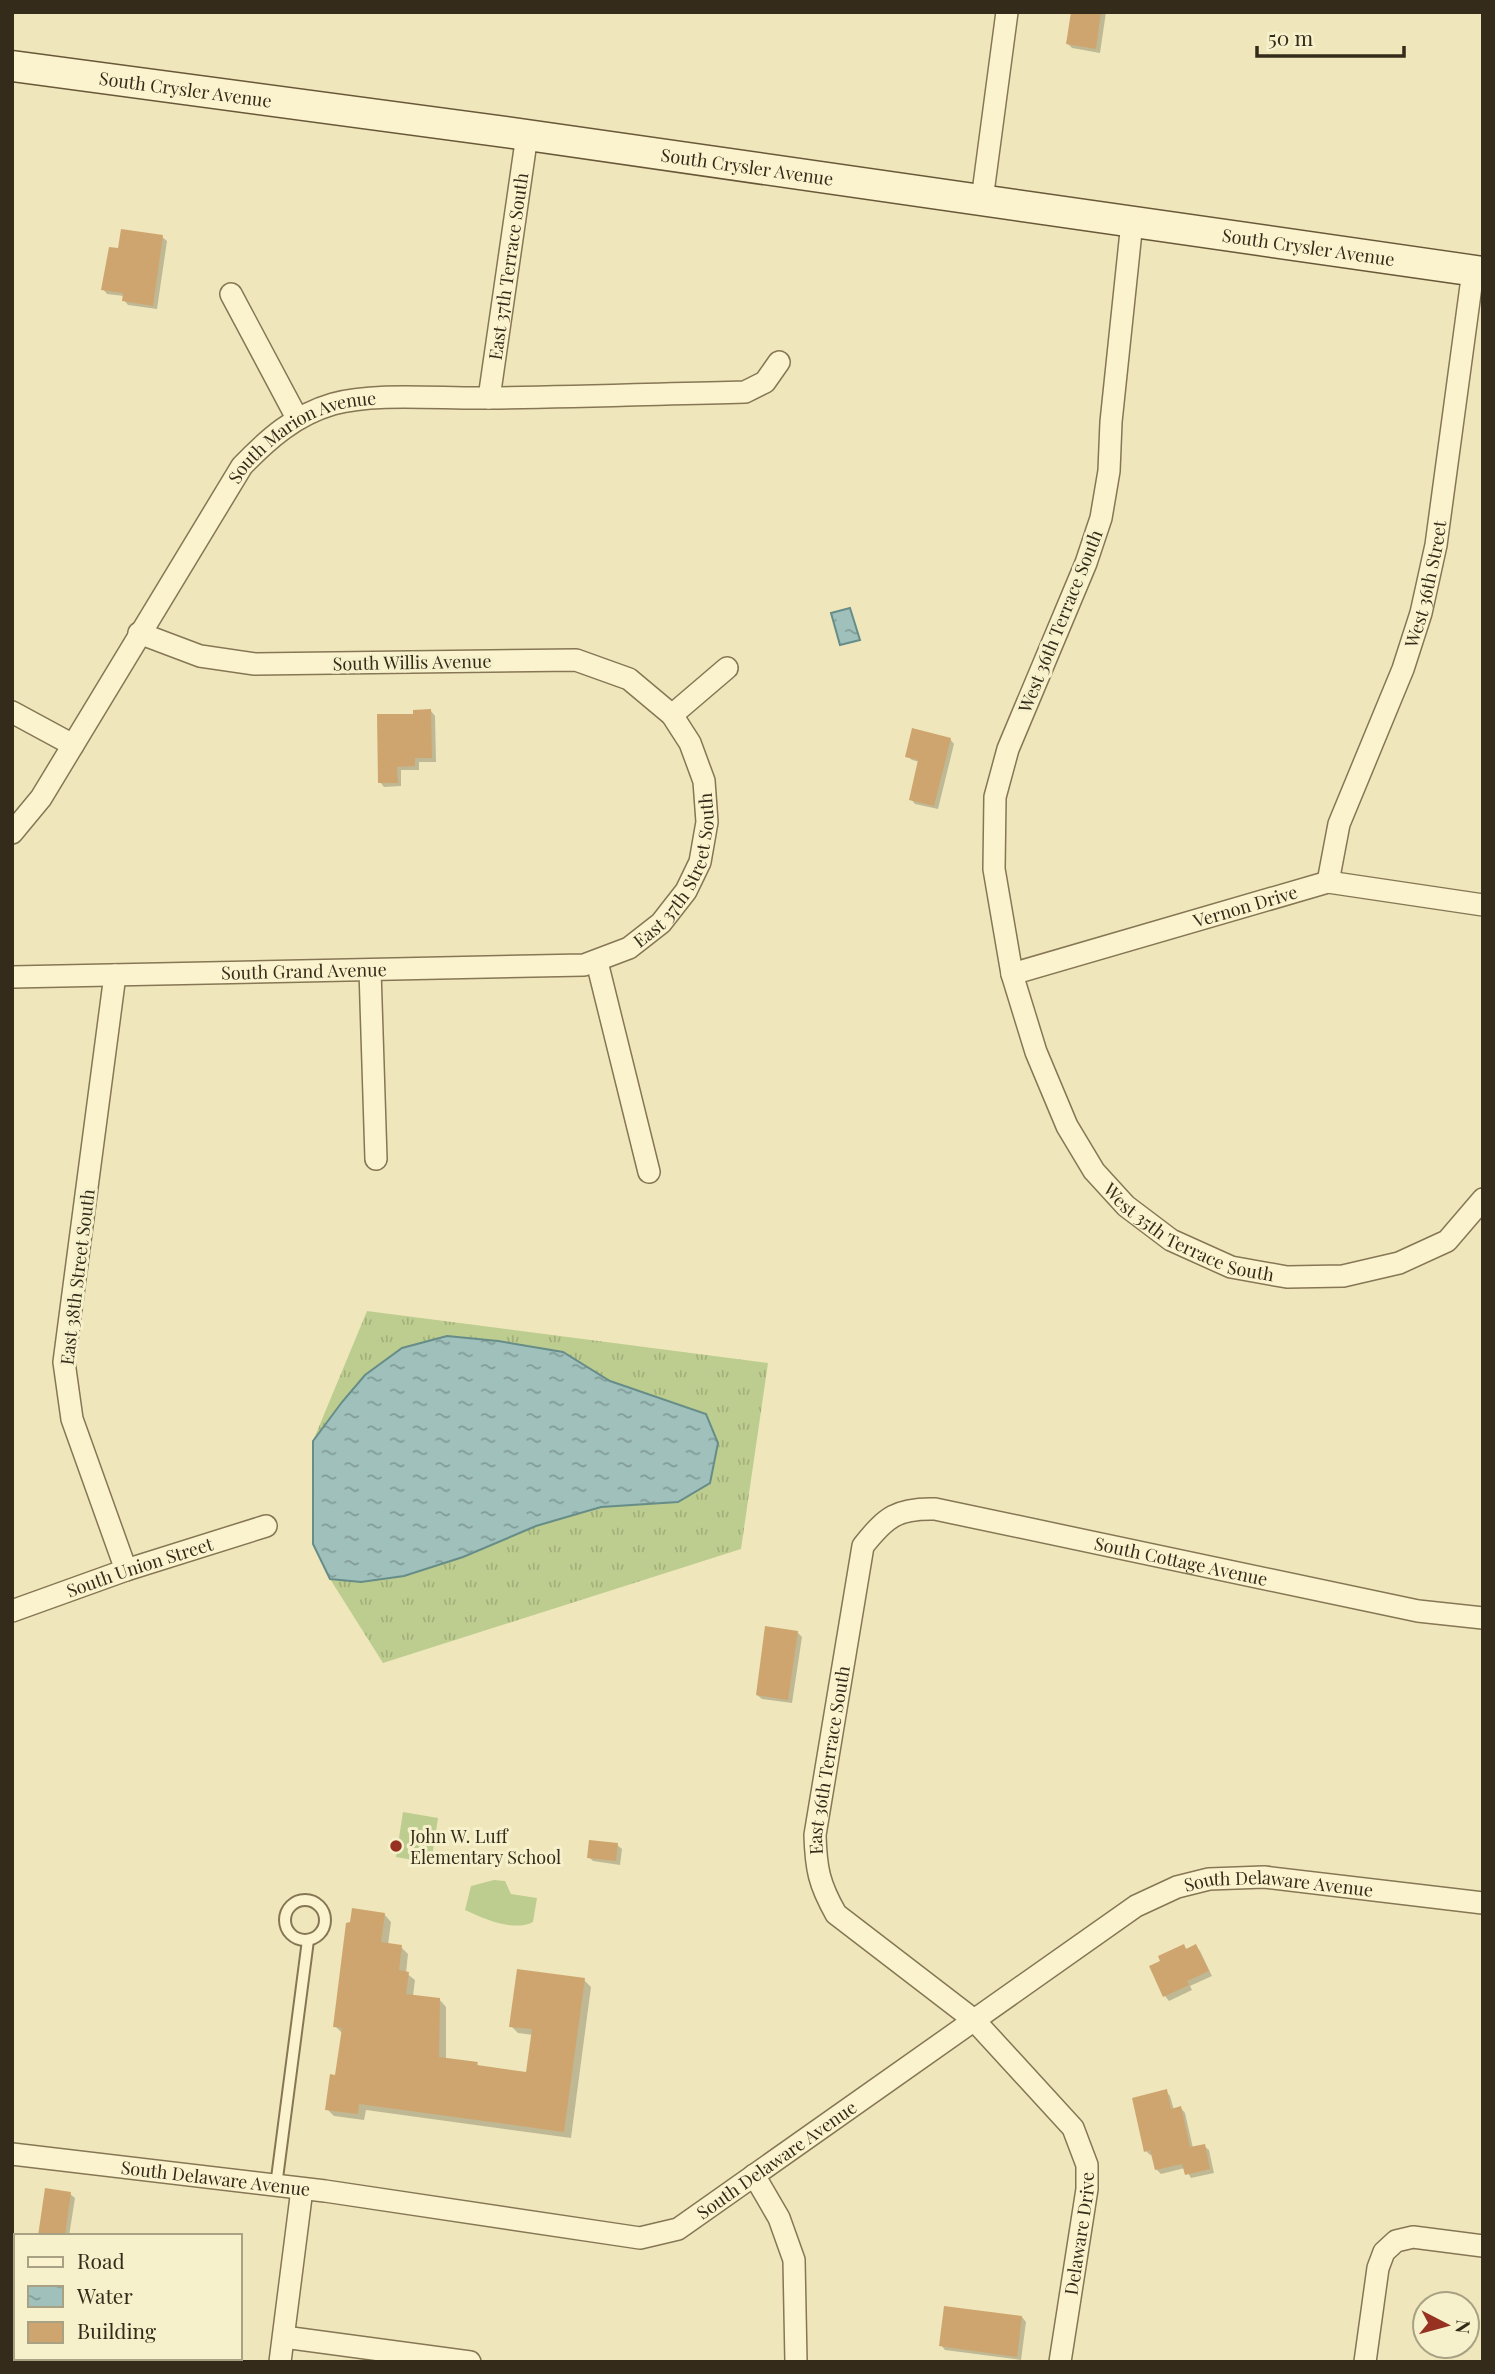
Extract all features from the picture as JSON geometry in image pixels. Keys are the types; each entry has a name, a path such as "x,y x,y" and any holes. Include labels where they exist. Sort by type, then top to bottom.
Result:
{"main road":[{"name":"South Crysler Avenue","path":"12,66 527,135 1478,272"}],"street":[{"path":"982,200 1007,12"},
{"name":"East 37th Terrace South","path":"489,398 527,135"},
{"name":"West 36th Terrace South","path":"1012,974 994,869 995,796 1008,749 1086,563 1101,518 1110,471 1111,422 1132,222"},
{"name":"West 36th Street","path":"1328,882 1339,824 1403,669 1421,613 1436,545 1478,272"},
{"path":"231,295 297,418"},
{"name":"South Marion Avenue","path":"12,833 41,798 242,466 267,440 297,418 332,404 359,398 745,392 765,382 779,362"},
{"name":"South Willis Avenue","path":"139,634 200,656 255,664 576,660 629,679 672,715"},
{"path":"672,715 727,668"},
{"path":"12,712 73,744"},
{"name":"East 37th Street South","path":"597,962 629,948 661,923 686,891 700,862 707,822 704,781 690,743 672,715"},
{"name":"Vernon Drive","path":"1012,974 1328,882 1483,905"},
{"path":"597,962 649,1172"},
{"name":"South Grand Avenue","path":"12,977 584,965 597,962"},
{"path":"370,970 376,1158"},
{"name":"West 35th Terrace South","path":"1012,974 1036,1052 1068,1126 1094,1171 1126,1206 1171,1240 1231,1267 1287,1277 1343,1276 1399,1263 1447,1241 1483,1199"},
{"name":"East 38th Street South","path":"115,975 64,1362 72,1419 125,1570"},
{"name":"South Cottage Avenue","path":"882,1522 911,1509 935,1509 1418,1611 1483,1618"},
{"name":"East 36th Terrace South","path":"882,1522 863,1546 815,1835 816,1865 823,1892 836,1914 974,2020"},
{"name":"South Union Street","path":"12,1611 125,1570 266,1526"},
{"name":"South Delaware Avenue","path":"12,2154 302,2189 640,2238 678,2229 1136,1906 1177,1887 1209,1879 1264,1877 1483,1903"},
{"name":"Delaware Drive","path":"974,2020 1073,2128 1087,2165 1087,2189 1060,2362"},
{"path":"754,2175 779,2218 794,2260 796,2362"},
{"path":"280,2362 302,2189"},
{"path":"1365,2362 1378,2268 1384,2252 1396,2241 1413,2237 1483,2246"},
{"path":"284,2337 470,2362"}],"lane":[{"path":"276,2186 308,1940"}],"green space":[{"path":"367,1311 768,1363 741,1549 383,1663 330,1579 361,1582 404,1576 463,1557 536,1526 601,1507 678,1502 676,1403 610,1381 563,1352 447,1336 402,1348 365,1375 313,1441"},
{"path":"403,1812 438,1818 431,1863 396,1857"},
{"path":"494,1880 505,1881 511,1894 537,1898 533,1922 508,1925 465,1910 471,1886"}],"water":[{"path":"850,608 860,640 840,645 831,613"},
{"path":"447,1336 563,1352 610,1381 706,1414 718,1443 710,1483 678,1502 601,1507 536,1526 463,1557 404,1576 361,1582 330,1579 313,1544 313,1441 365,1375 402,1348"}],"building":[{"path":"1071,12 1101,12 1096,49 1066,44"},
{"path":"121,229 163,235 153,306 122,301 123,293 101,290 109,247 118,248"},
{"path":"431,709 432,758 415,758 415,766 397,767 398,783 378,783 377,714 413,714 413,710"},
{"path":"912,728 951,738 934,806 909,800 918,760 905,757"},
{"path":"765,1626 798,1631 788,1700 756,1695"},
{"path":"589,1840 618,1843 616,1861 587,1858"},
{"path":"352,1908 385,1913 381,1942 402,1945 399,1970 409,1972 406,1994 440,1998 439,2057 526,2072 532,2029 509,2027 517,1969 585,1978 564,2132 359,2104 358,2114 325,2110 330,2074 335,2075 342,2028 333,2027 346,1923 350,1922"},
{"path":"1184,1944 1186,1949 1196,1944 1209,1971 1187,1981 1189,1985 1163,1997 1149,1966 1160,1961 1158,1956"},
{"path":"1167,2089 1171,2109 1181,2106 1190,2147 1205,2144 1210,2169 1185,2175 1182,2164 1155,2170 1150,2150 1144,2152 1132,2098"},
{"path":"45,2188 71,2192 65,2234 38,2234"},
{"path":"944,2306 1022,2316 1017,2357 939,2346"}],"place":[{"name":"John W. Luff Elementary School","path":"396,1846"}]}
